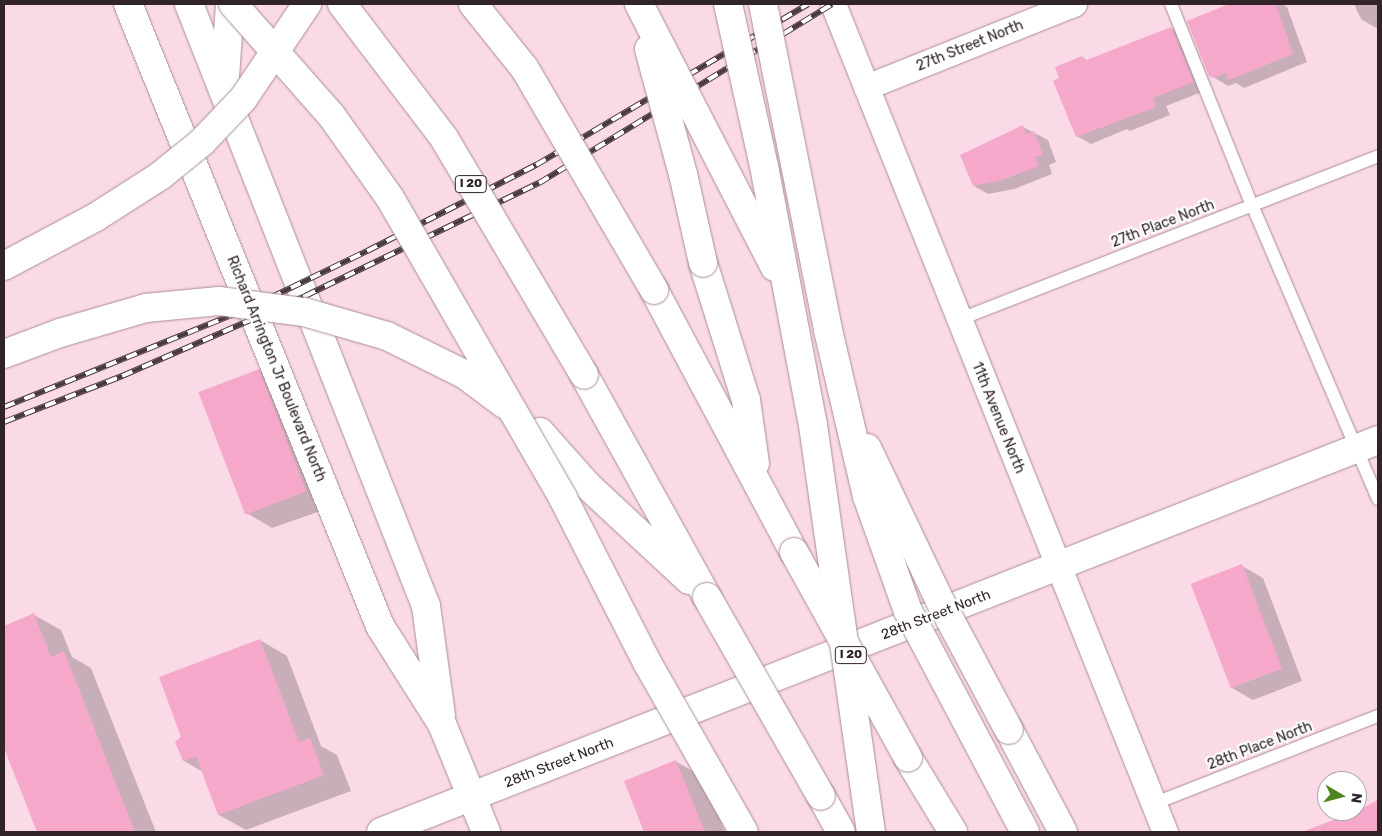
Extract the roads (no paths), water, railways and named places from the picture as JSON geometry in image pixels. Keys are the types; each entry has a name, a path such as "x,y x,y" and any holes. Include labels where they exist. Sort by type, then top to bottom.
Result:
{"main road":[{"name":"Richard Arrington Jr Boulevard North","path":"128,4 380,626 442,724 486,832"},
{"name":"Richard Arrington Jr Boulevard North","path":"189,4 426,606 442,724"},
{"path":"224,92 232,4"},
{"path":"232,4 331,115 390,198 563,498 648,664 744,832"},
{"path":"4,266 96,217 160,176 202,142 243,100 307,4"},
{"name":"I 20","path":"342,4 401,77 444,138 584,375 707,597 841,832"},
{"name":"I 20","path":"473,4 525,69 654,290 794,552 908,758 953,832"},
{"path":"638,4 683,174 703,263 746,400 758,484"},
{"path":"638,4 817,345 940,601 1063,832"},
{"path":"728,4 764,166 812,425 870,832"},
{"path":"763,4 828,330 867,496 908,611 1025,832"},
{"path":"4,354 60,333 146,308 219,301 304,312 387,336 464,374 540,432 588,486 707,597"},
{"name":"28th Street North","path":"381,832 1057,568 1368,444"}],"street":[{"name":"11th Avenue North","path":"833,4 1057,568 1165,832"},
{"name":"27th Street North","path":"866,87 1074,4"}],"lane":[{"path":"1171,4 1252,205 1368,444 1378,499"},
{"name":"27th Place North","path":"958,320 1378,156"},
{"name":"28th Place North","path":"1153,804 1378,716"}],"railway":[{"path":"4,407 251,307 367,251 536,165 808,4"},
{"path":"4,422 122,376 305,296 539,183 832,4"}]}
